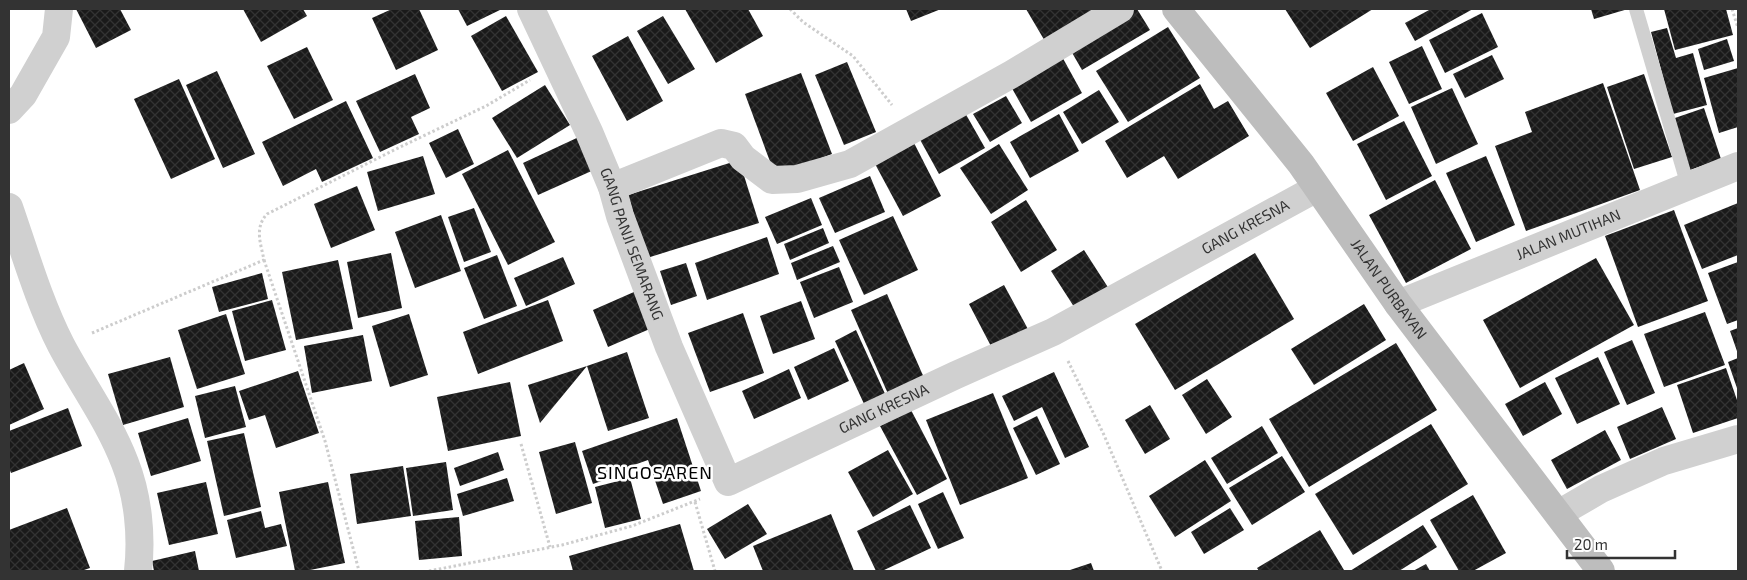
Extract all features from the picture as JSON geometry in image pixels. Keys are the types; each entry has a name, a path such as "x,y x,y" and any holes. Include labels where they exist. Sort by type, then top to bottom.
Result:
{"street":[{"path":"9,110 23,95 56,37 59,9"},
{"name":"GANG PANJI SEMARANG","path":"531,9 589,132 612,187 620,216 669,347 728,482"},
{"path":"612,187 721,142 734,146 743,158 772,180 797,179 850,164 1012,74 1120,9"},
{"name":"JALAN PURBAYAN","path":"1176,9 1300,164 1398,304 1601,571"},
{"name":"JALAN MUTIHAN","path":"1398,304 1738,166"},
{"name":"GANG KRESNA","path":"728,482 956,375 1053,332 1317,188"},
{"path":"9,207 49,319 125,462 135,497 140,550 138,571"},
{"path":"1558,514 1601,489 1664,461 1738,439"}],"lane":[{"path":"1636,9 1688,186"}],"path":[{"path":"790,9 803,22 853,56 912,130"},
{"path":"1732,9 1738,28"},
{"path":"359,571 325,441 264,260 259,227 267,214 486,106 557,64"},
{"path":"62,346 264,260"},
{"path":"1053,332 1104,434 1162,571"},
{"path":"521,444 550,547"},
{"path":"429,571 550,547 632,526 695,502 728,482"},
{"path":"695,502 715,571"}],"building":[{"path":"76,9 120,9 131,30 96,48"},
{"path":"243,9 303,9 307,16 261,42"},
{"path":"392,9 419,9 438,50 396,70 372,18"},
{"path":"458,9 502,9 467,26"},
{"path":"685,9 748,9 763,36 716,63"},
{"path":"906,9 941,9 911,21"},
{"path":"1026,9 1102,9 1049,48"},
{"path":"1127,9 1137,9 1150,30 1082,70 1067,44"},
{"path":"1285,9 1373,9 1310,48"},
{"path":"1431,9 1473,9 1415,41 1405,23"},
{"path":"1591,9 1628,9 1594,19"},
{"path":"1664,9 1726,9 1733,35 1675,50"},
{"path":"1482,13 1498,47 1445,73 1429,40"},
{"path":"506,16 538,72 502,91 471,36"},
{"path":"663,16 695,69 668,84 637,31"},
{"path":"1168,27 1200,78 1128,122 1096,71"},
{"path":"1667,28 1676,58 1693,53 1707,105 1673,114 1651,32"},
{"path":"628,36 663,101 627,121 592,56"},
{"path":"1727,39 1734,61 1704,70 1698,49"},
{"path":"1422,46 1442,89 1409,104 1389,62"},
{"path":"307,47 333,100 294,119 267,66"},
{"path":"1060,53 1082,93 1031,122 1009,83"},
{"path":"1492,55 1504,79 1465,98 1453,74"},
{"path":"847,62 876,132 844,145 815,75"},
{"path":"1373,67 1399,116 1353,141 1326,93"},
{"path":"1738,68 1738,127 1719,133 1704,78"},
{"path":"217,71 255,154 223,168 186,85"},
{"path":"801,73 832,154 775,175 745,94"},
{"path":"415,74 430,108 411,117 419,134 380,152 356,101"},
{"path":"1644,74 1672,157 1634,169 1607,87"},
{"path":"179,79 215,159 171,179 134,99"},
{"path":"1603,83 1640,190 1526,231 1495,146 1532,132 1525,112"},
{"path":"1200,84 1214,109 1228,101 1249,136 1178,179 1164,156 1127,178 1105,141"},
{"path":"545,85 570,125 517,158 492,118"},
{"path":"1452,88 1478,144 1436,164 1411,107"},
{"path":"1099,90 1119,122 1082,144 1063,112"},
{"path":"1006,96 1022,123 990,142 973,114"},
{"path":"346,101 373,158 322,182 316,169 283,186 262,142"},
{"path":"1704,108 1721,159 1690,170 1672,119"},
{"path":"964,111 985,148 939,174 918,136"},
{"path":"1059,114 1079,151 1030,178 1010,142"},
{"path":"1404,121 1432,176 1386,200 1357,144"},
{"path":"458,129 474,164 446,178 429,143"},
{"path":"581,136 596,169 538,195 523,163"},
{"path":"913,141 941,196 903,216 874,162"},
{"path":"999,144 1028,190 991,214 960,168"},
{"path":"508,150 555,242 508,265 462,174"},
{"path":"423,156 435,194 378,211 367,172"},
{"path":"1486,156 1515,225 1476,242 1446,173"},
{"path":"739,160 759,223 647,258 628,195"},
{"path":"870,176 885,212 835,233 819,198"},
{"path":"1435,180 1471,249 1406,283 1369,215"},
{"path":"357,186 375,230 331,248 314,204"},
{"path":"811,198 822,225 777,244 765,217"},
{"path":"1026,200 1057,250 1021,272 991,222"},
{"path":"1738,203 1738,255 1702,269 1684,225"},
{"path":"474,208 491,252 464,262 448,217"},
{"path":"1674,210 1708,301 1638,327 1605,236"},
{"path":"441,215 461,271 415,288 395,232"},
{"path":"893,216 918,270 864,295 839,240"},
{"path":"823,228 829,243 790,260 784,244"},
{"path":"767,237 779,274 707,300 695,263"},
{"path":"833,246 840,262 797,280 791,263"},
{"path":"1084,250 1111,292 1078,313 1051,271"},
{"path":"391,253 402,308 358,318 347,262"},
{"path":"1255,253 1294,319 1175,390 1135,324"},
{"path":"497,255 517,306 484,319 464,268"},
{"path":"563,257 575,284 526,306 514,278"},
{"path":"1596,258 1634,325 1520,388 1483,320"},
{"path":"338,260 353,329 296,340 282,272"},
{"path":"1738,262 1738,320 1727,324 1708,273"},
{"path":"686,263 697,296 671,305 660,271"},
{"path":"839,267 853,302 814,318 800,282"},
{"path":"262,273 268,299 219,312 212,287"},
{"path":"1004,285 1029,331 993,350 969,304"},
{"path":"643,288 659,325 608,347 593,310"},
{"path":"887,294 925,380 889,396 851,310"},
{"path":"272,300 286,350 245,361 232,311"},
{"path":"548,300 563,341 478,374 463,332"},
{"path":"801,301 815,339 773,354 760,316"},
{"path":"1364,304 1386,340 1314,385 1291,349"},
{"path":"1705,312 1725,365 1664,387 1644,334"},
{"path":"743,313 764,373 710,392 688,333"},
{"path":"226,314 245,374 197,389 178,330"},
{"path":"409,314 428,375 390,387 372,326"},
{"path":"1738,328 1738,354 1730,331"},
{"path":"856,330 886,396 865,406 835,341"},
{"path":"363,335 372,381 312,393 304,346"},
{"path":"1632,340 1655,393 1627,405 1604,352"},
{"path":"1396,343 1437,410 1309,487 1269,419"},
{"path":"834,348 849,381 808,400 794,367"},
{"path":"627,352 649,418 608,431 587,366"},
{"path":"170,357 184,407 123,425 108,374"},
{"path":"1598,357 1620,404 1577,424 1555,378"},
{"path":"1738,358 1738,391 1728,362"},
{"path":"24,363 44,409 9,425 9,370"},
{"path":"587,366 540,423 528,385"},
{"path":"1726,368 1738,403 1738,418 1693,433 1677,385"},
{"path":"789,369 801,398 754,419 742,391"},
{"path":"298,371 319,433 276,448 265,415 249,420 239,391"},
{"path":"1054,372 1089,447 1065,458 1042,407 1014,421 1002,396"},
{"path":"1207,379 1232,417 1206,434 1182,395"},
{"path":"510,382 521,436 448,451 437,397"},
{"path":"1545,382 1562,414 1523,436 1505,404"},
{"path":"235,386 246,427 205,438 195,396"},
{"path":"993,393 1028,478 960,505 926,420"},
{"path":"1150,405 1170,439 1145,454 1125,420"},
{"path":"1662,407 1676,439 1630,459 1617,427"},
{"path":"68,408 82,446 11,473 9,468 9,431"},
{"path":"911,410 947,479 917,495 880,426"},
{"path":"1037,416 1060,464 1036,475 1013,428"},
{"path":"188,418 201,461 151,476 138,433"},
{"path":"677,418 701,491 663,504 648,460 617,471 619,475 593,484 582,451"},
{"path":"1431,424 1468,484 1353,555 1315,494"},
{"path":"1262,426 1278,453 1227,484 1211,458"},
{"path":"1605,430 1621,460 1567,489 1551,460"},
{"path":"244,433 261,507 224,516 207,441"},
{"path":"575,442 592,503 556,514 539,452"},
{"path":"888,450 913,494 873,517 848,472"},
{"path":"498,452 504,470 460,486 454,468"},
{"path":"1282,456 1305,492 1252,525 1229,488"},
{"path":"1205,460 1231,501 1175,537 1149,496"},
{"path":"446,462 453,510 413,516 406,468"},
{"path":"403,466 411,516 357,524 350,474"},
{"path":"507,478 514,501 463,516 457,494"},
{"path":"630,478 641,519 605,528 595,487"},
{"path":"206,482 218,534 169,545 157,493"},
{"path":"328,482 345,563 305,571 295,571 279,492"},
{"path":"943,492 964,538 938,549 918,504"},
{"path":"1473,495 1506,553 1473,571 1459,571 1430,520"},
{"path":"748,504 767,534 725,559 707,529"},
{"path":"910,505 931,548 882,571 876,571 857,531"},
{"path":"67,508 90,568 81,571 9,571 9,530"},
{"path":"1230,508 1244,530 1204,554 1191,532"},
{"path":"261,511 265,528 281,524 287,546 236,558 227,520"},
{"path":"831,514 854,571 763,571 753,546"},
{"path":"459,517 462,556 419,560 415,521"},
{"path":"680,524 694,571 573,571 569,556"},
{"path":"1423,525 1437,547 1399,571 1350,571"},
{"path":"1320,530 1344,570 1259,571 1257,568"},
{"path":"195,551 199,571 154,571 152,561"},
{"path":"1091,563 1094,571 1067,571"},
{"path":"1426,564 1430,571 1413,571"}],"district":[{"name":"SINGOSAREN","path":"655,473"}]}
